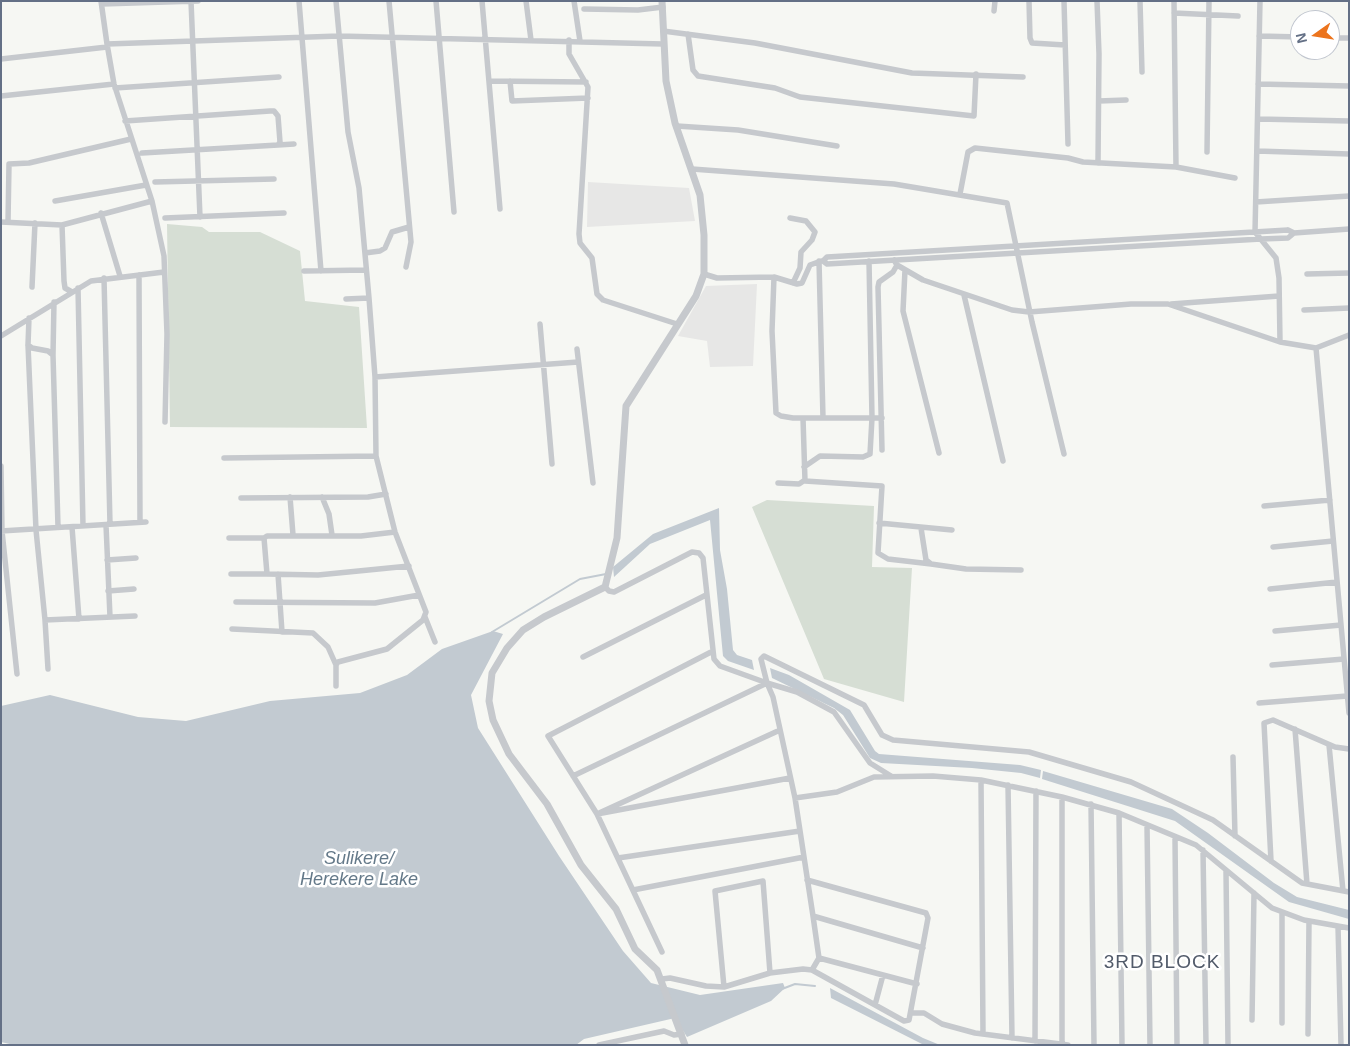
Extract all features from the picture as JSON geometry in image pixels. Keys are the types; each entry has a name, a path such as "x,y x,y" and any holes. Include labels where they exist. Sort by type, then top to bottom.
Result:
{"street":[{"path":"191,1 200,217"},
{"path":"165,422 167,334 164,256 152,201 114,86 102,3 198,1"},
{"path":"300,1 321,271"},
{"path":"336,1 348,132 358,188 369,298 375,378 376,456 395,532 426,612 425,617 435,642"},
{"path":"390,1 410,242 406,267"},
{"path":"436,1 454,212"},
{"path":"482,1 500,209"},
{"path":"526,1 531,40"},
{"path":"574,1 580,41"},
{"path":"994,12 995,1"},
{"path":"1029,1 1030,38 1032,42 1065,46"},
{"path":"1064,1 1068,144"},
{"path":"1097,1 1098,163"},
{"path":"1140,1 1142,72"},
{"path":"1174,1 1176,167"},
{"path":"1208,152 1209,1"},
{"path":"1260,1 1255,232 1276,258 1280,342"},
{"path":"584,9 638,10 662,4 667,89 700,195 704,235 704,274 696,296 626,406 617,538 605,586 544,617 523,630 507,648 495,667 489,686 489,701 493,720 509,754 547,804 581,865 616,909 635,949 657,970 663,981 685,1045"},
{"path":"1174,12 1238,16"},
{"path":"663,31 755,43 886,70 912,73 1023,77"},
{"path":"688,34 693,70 698,76 775,88 800,97 974,116 976,74"},
{"path":"1,59 107,46 338,36 569,40 663,44"},
{"path":"1259,36 1290,37"},
{"path":"569,40 569,54 586,82 588,98 579,234 580,243 592,258 597,294 603,300 677,324"},
{"path":"1,96 114,86 195,84 279,77"},
{"path":"489,81 586,82"},
{"path":"510,81 512,101 588,98"},
{"path":"1258,84 1349,86"},
{"path":"1098,101 1126,100"},
{"path":"125,121 274,111 278,116 280,142 278,145"},
{"path":"1258,119 1349,121"},
{"path":"677,126 738,130 837,146"},
{"path":"131,140 29,163 9,164 4,222 62,225 152,201"},
{"path":"142,153 294,144"},
{"path":"960,194 968,152 973,148 1098,163 1176,167 1235,178"},
{"path":"1257,151 1349,154"},
{"path":"692,169 894,184 1007,203 1029,312 1064,454"},
{"path":"155,182 274,179"},
{"path":"56,202 146,185"},
{"path":"1256,202 1349,196"},
{"path":"102,213 120,276"},
{"path":"165,218 284,213"},
{"path":"790,218 806,221 815,232 812,240 801,252 800,268 793,283"},
{"path":"32,287 35,224"},
{"path":"62,225 65,288 72,292"},
{"path":"365,253 385,248 392,232 409,227"},
{"path":"821,261 827,264 869,261 895,262 1017,249 1288,230 1294,233 1349,229"},
{"path":"704,274 717,278 774,277 793,283 802,283 810,265 826,257 1288,238 1294,233"},
{"path":"821,261 823,418"},
{"path":"804,466 820,456 863,457 870,454 872,418 869,261"},
{"path":"895,262 923,280 1012,310 1029,312 1279,296"},
{"path":"882,450 878,287 879,282 893,272 895,262"},
{"path":"304,271 366,270"},
{"path":"905,270 903,311 939,453"},
{"path":"1,336 91,281 164,272"},
{"path":"1307,274 1349,273"},
{"path":"2,531 143,522 139,275"},
{"path":"774,277 772,331 775,410 781,416 804,418 882,418"},
{"path":"104,278 107,560 110,617"},
{"path":"78,288 83,526"},
{"path":"964,295 1003,461"},
{"path":"346,299 369,298"},
{"path":"54,302 53,355 58,527"},
{"path":"1168,304 1280,342 1316,348 1349,335"},
{"path":"1304,310 1349,308"},
{"path":"29,318 28,344 36,530 48,669"},
{"path":"540,324 552,464"},
{"path":"28,344 48,351 53,355"},
{"path":"1316,348 1349,713"},
{"path":"577,349 593,483"},
{"path":"375,378 578,362"},
{"path":"804,418 805,480"},
{"path":"224,458 376,456"},
{"path":"1,466 2,531 17,674"},
{"path":"778,483 799,484 805,480"},
{"path":"805,480 807,482 882,486 878,553 881,557 966,569 1021,570"},
{"path":"241,498 368,497 386,494"},
{"path":"290,497 293,535"},
{"path":"322,497 329,514 332,535"},
{"path":"1264,506 1330,500"},
{"path":"879,523 952,530"},
{"path":"72,527 79,619"},
{"path":"921,528 926,560 931,564"},
{"path":"229,538 264,538 267,536 293,535 360,536 395,532"},
{"path":"264,538 266,574"},
{"path":"1273,547 1333,541"},
{"path":"605,586 609,591 614,592 694,551 699,553 703,558 714,659 720,666 797,692 834,712 870,763 893,777"},
{"path":"107,560 136,558"},
{"path":"231,574 318,575 409,566"},
{"path":"278,574 282,632"},
{"path":"1270,589 1337,582"},
{"path":"108,591 134,589"},
{"path":"236,602 375,603 419,595"},
{"path":"582,658 706,595"},
{"path":"45,620 135,616"},
{"path":"336,665 338,662 387,649 425,617"},
{"path":"1275,631 1341,626"},
{"path":"232,629 318,636 328,647 336,665 336,686"},
{"path":"662,952 597,814 548,736 713,651"},
{"path":"812,970 818,958 795,798 773,697 767,683 761,659 764,656 768,656 864,705 882,735 893,740 1029,752 1158,792 1213,820 1307,884 1346,892 1329,745"},
{"path":"1272,665 1344,659"},
{"path":"573,776 767,683"},
{"path":"1259,703 1347,696"},
{"path":"1271,861 1264,726 1270,720 1329,745 1349,749"},
{"path":"1294,729 1307,884"},
{"path":"597,814 780,730"},
{"path":"1233,757 1235,836"},
{"path":"795,798 837,792 874,777 933,776 981,780 1062,797 1119,813 1203,850 1272,908 1282,913 1308,921 1349,928"},
{"path":"597,814 790,778"},
{"path":"981,780 983,1034"},
{"path":"1008,785 1012,1038"},
{"path":"1035,1041 1036,791"},
{"path":"1062,797 1062,1044"},
{"path":"1091,804 1094,1045"},
{"path":"1119,813 1122,1045"},
{"path":"1147,826 1150,1045"},
{"path":"618,858 800,831"},
{"path":"1175,837 1176,1045"},
{"path":"1203,850 1206,1045"},
{"path":"633,890 804,857"},
{"path":"1226,870 1228,1045"},
{"path":"663,981 670,978 706,986 724,987 770,973 803,969 812,970 904,1021 910,1019 928,918 925,911 807,880"},
{"path":"724,987 714,890 763,881 770,973"},
{"path":"1252,1020 1254,893"},
{"path":"1282,913 1282,1023"},
{"path":"813,916 923,948"},
{"path":"1308,921 1308,1034"},
{"path":"1338,926 1341,1045"},
{"path":"818,958 917,984"},
{"path":"875,1005 883,975"},
{"path":"912,1013 924,1013 942,1024 983,1034 1068,1045"},
{"path":"600,1045 664,1031 674,1035 681,1032"}],"shaded area":[{"path":"588,182 689,188 695,221 587,227"},
{"path":"167,224 202,227 209,232 260,232 300,251 305,301 359,307 367,428 170,427"},
{"path":"757,284 753,366 710,367 707,341 678,336 706,286"},
{"path":"767,500 874,506 872,567 912,568 904,702 824,679 752,507"}],"water":[{"path":"719,508 720,550 727,589 733,650 737,655 752,660 754,670 728,661 723,656 710,520 650,544 614,577 613,567 653,534"},
{"name":"Sulikere/ Herekere Lake","path":"493,631 503,634 471,695 478,728 559,856 623,951 651,983 700,995 783,983 785,988 771,1001 687,1037 675,1018 584,1039 576,1045 14,1045 1,1042 1,706 50,695 138,717 186,721 270,701 360,693 407,675 442,649"},
{"path":"770,668 789,675 850,710 875,751 879,754 1020,765 1041,770 1040,778 1021,773 972,768 881,763 870,758 843,715 834,708 772,678"},
{"path":"1043,771 1172,809 1208,833 1274,883 1297,897 1349,910 1349,919 1289,902 1175,821 1042,779"},
{"path":"830,988 923,1038 940,1045 924,1045 831,998"}],"waterway":[{"path":"492,632 580,579 606,574"},
{"path":"782,989 795,984 815,986"}],"district":[{"name":"3RD BLOCK","path":"1162,963"}]}
